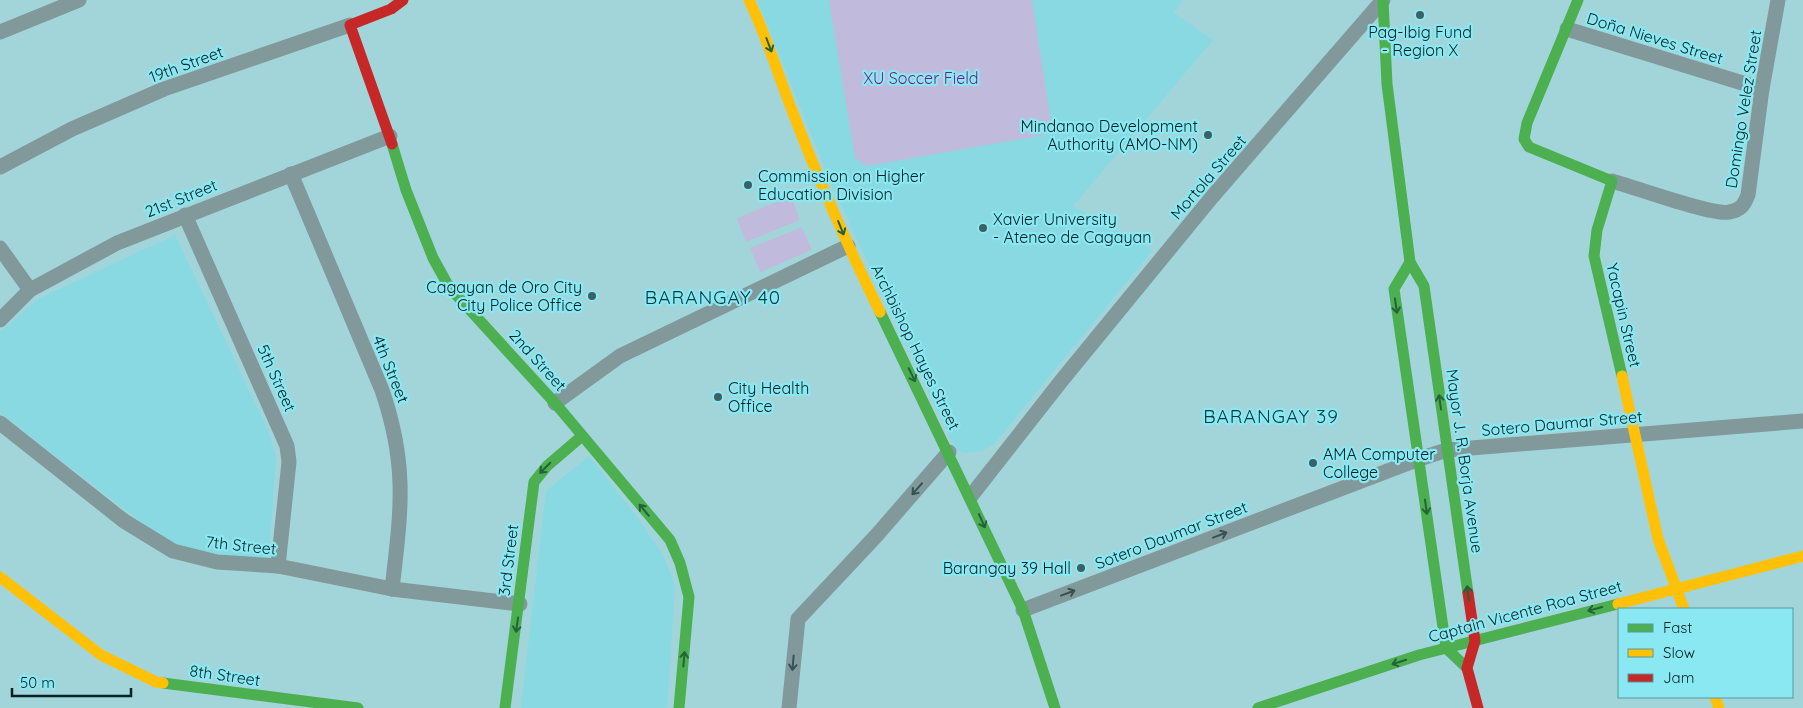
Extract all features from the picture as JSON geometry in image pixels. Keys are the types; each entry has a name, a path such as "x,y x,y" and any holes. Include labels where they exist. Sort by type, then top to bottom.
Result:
{"street":[{"path":"0,32 79,0"},
{"name":"19th Street","path":"0,167 72,129 164,89 350,25 391,9 403,0"},
{"name":"Archbishop Hayes Street","path":"749,0 772,52 793,114 848,246 949,452 1022,610 1055,708"},
{"name":"Mayor J. R. Borja Avenue","path":"1383,0 1387,84 1410,262 1424,286 1475,641 1467,668"},
{"name":"Mortola Street","path":"970,496 1062,380 1206,205 1383,0"},
{"path":"1578,0 1527,122 1524,139 1529,148 1612,180"},
{"name":"Domingo Velez Street","path":"1612,180 1718,213 1738,210 1744,205 1748,194 1762,89 1778,0"},
{"name":"2nd Street","path":"350,25 390,136 406,190 433,258 449,287 555,403 670,540 680,563 689,597 679,708"},
{"name":"Doña Nieves Street","path":"1567,29 1762,89"},
{"name":"21st Street","path":"0,320 30,290 117,243 184,215 390,136"},
{"name":"4th Street","path":"291,174 382,390 392,420 401,472 402,504 392,588"},
{"name":"Yacapin Street","path":"1612,180 1597,230 1594,256 1600,292 1636,433 1658,540 1684,608"},
{"name":"5th Street","path":"184,215 287,446 289,462 278,566"},
{"path":"555,403 620,356 848,246"},
{"path":"0,248 30,290"},
{"path":"1410,262 1394,289 1446,648 1467,668 1478,708"},
{"name":"Sotero Daumar Street","path":"1022,610 1418,459 1447,450 1636,433 1803,421"},
{"name":"7th Street","path":"0,423 124,521 173,550 217,562 278,566 392,588 520,604"},
{"name":"3rd Street","path":"505,708 520,604 534,482 547,466 582,436"},
{"path":"789,708 798,619 876,536 949,452"},
{"name":"Captain Vicente Roa Street","path":"1258,708 1446,648 1803,556"},
{"name":"8th Street","path":"0,577 101,655 156,682 358,708"}],"shaded area":[{"name":"Xavier University - Ateneo de Cagayan","path":"757,0 1182,0 1174,13 1213,40 1073,206 1153,250 995,443 982,451 965,453 956,450 833,188"},
{"path":"175,235 267,428 276,457 269,559 231,559 168,543 0,413 0,332 38,299"},
{"path":"589,456 634,513 663,555 675,585 667,708 521,708 546,491"}],"green space":[{"name":"XU Soccer Field","path":"829,0 1032,0 1052,129 1044,135 866,166 855,158"},
{"path":"791,196 800,220 746,242 737,218"},
{"path":"802,227 812,250 760,272 750,248"}],"traffic: fast":[{"path":"1383,0 1387,84 1410,262 1424,286 1468,593"},
{"path":"1578,0 1527,123 1524,139 1529,147 1612,181 1597,230 1594,256 1622,376"},
{"path":"392,144 406,190 433,258 449,287 555,403 670,540 680,563 689,597 679,708"},
{"path":"1410,262 1394,289 1446,648 1467,668"},
{"path":"880,312 1023,610 1055,708"},
{"path":"505,708 534,482 547,466 582,436"},
{"path":"1258,708 1419,655 1618,604"},
{"path":"163,683 358,708"}],"traffic: slow":[{"path":"749,0 824,189 880,312"},
{"path":"1622,376 1658,539 1684,608"},
{"path":"1618,604 1803,556"},
{"path":"0,577 101,655 156,682 163,683"},
{"path":"1715,698 1719,708"}],"traffic: jam":[{"path":"392,144 350,25 391,9 403,0"},
{"path":"1468,593 1475,641 1467,668 1478,708"}],"place":[{"name":"Pag-Ibig Fund - Region X","path":"1420,15"},
{"name":"Mindanao Development Authority (AMO-NM)","path":"1208,135"},
{"name":"Commission on Higher Education Division","path":"748,185"},
{"name":"Xavier University - Ateneo de Cagayan","path":"983,228"},
{"name":"Cagayan de Oro City City Police Office","path":"592,296"},
{"name":"City Health Office","path":"718,397"},
{"name":"AMA Computer College","path":"1313,463"},
{"name":"Barangay 39 Hall","path":"1081,568"}],"district":[{"name":"BARANGAY 40","path":"713,297"},
{"name":"BARANGAY 39","path":"1271,416"}]}
